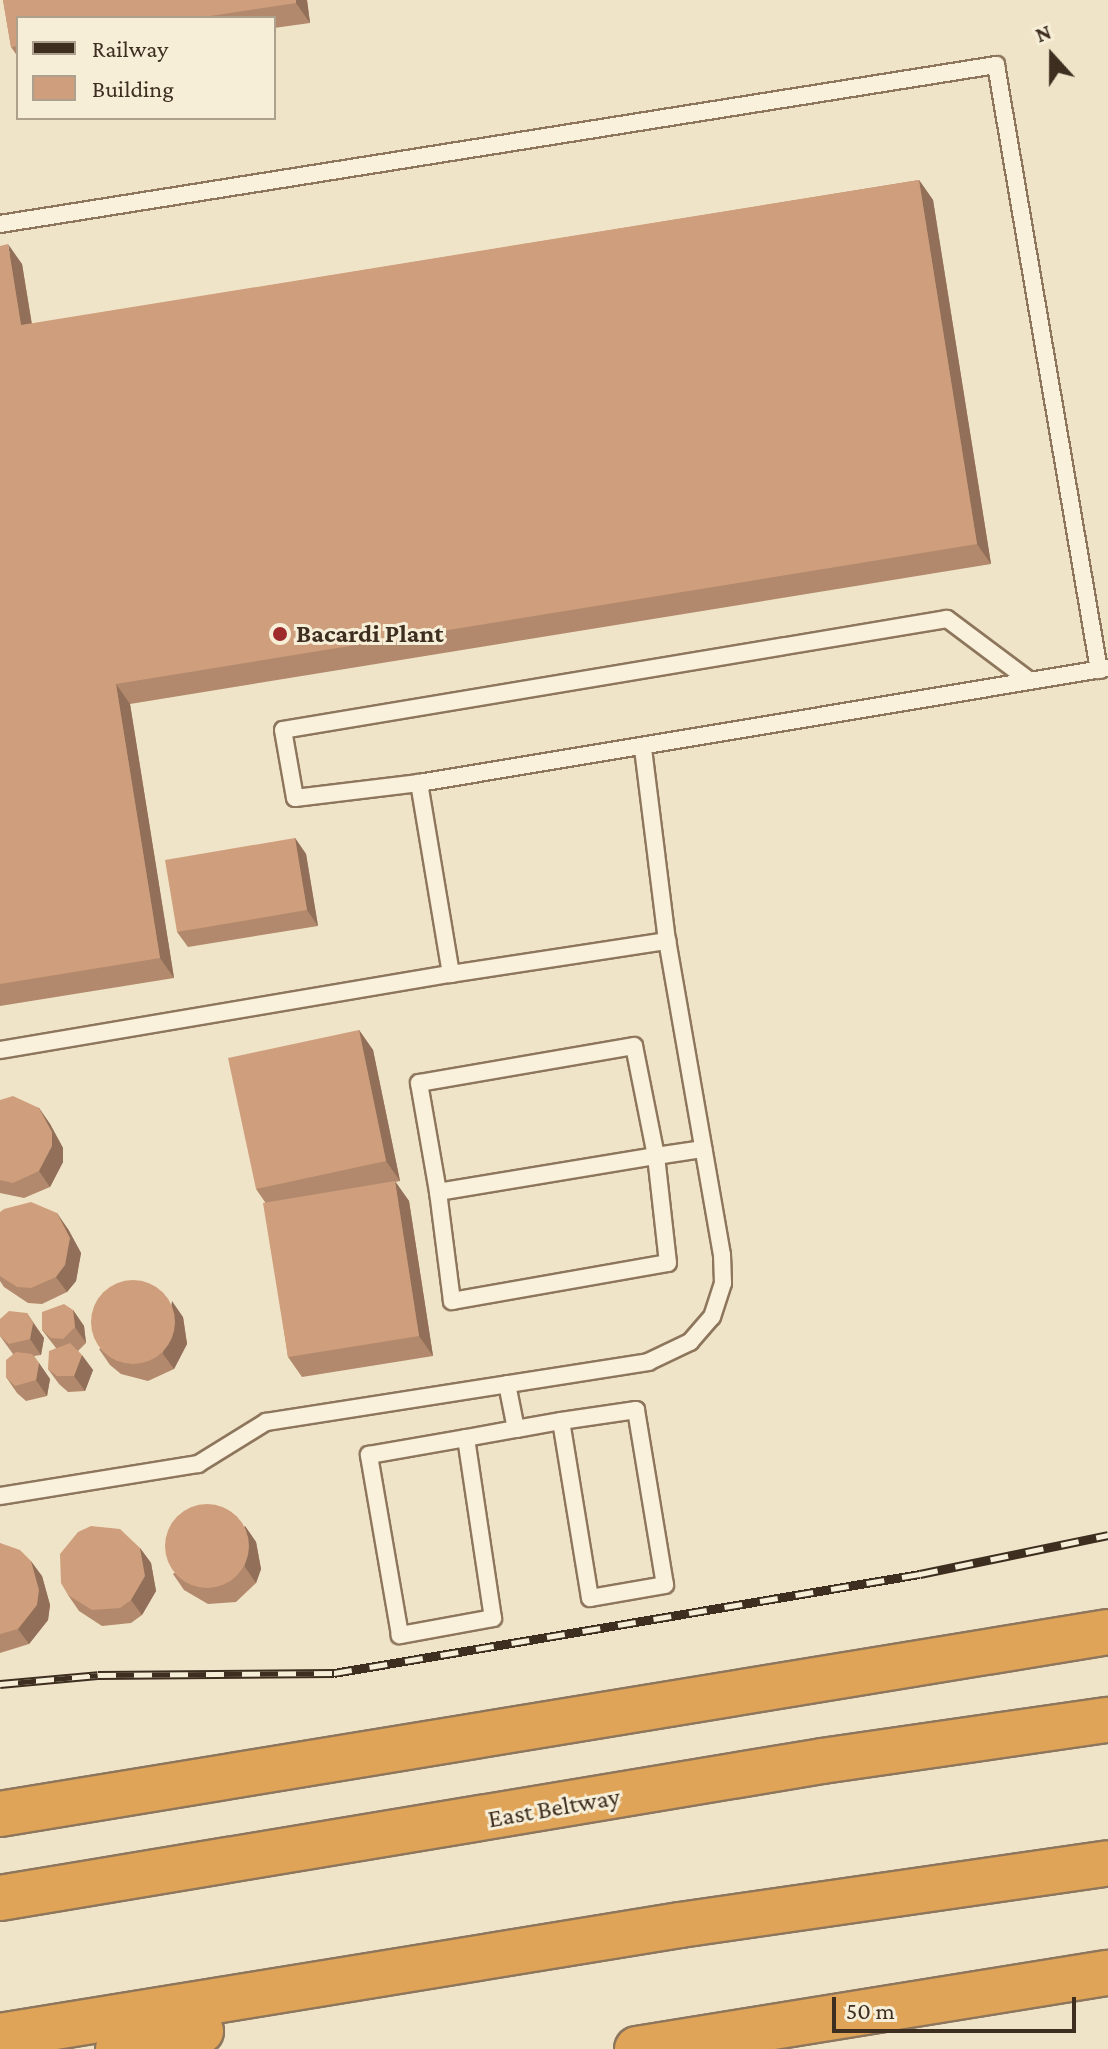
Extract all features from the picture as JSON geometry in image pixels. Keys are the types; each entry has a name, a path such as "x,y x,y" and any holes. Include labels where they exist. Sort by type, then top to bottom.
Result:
{"highway":[{"path":"0,1814 1108,1632"},
{"name":"East Beltway","path":"0,1898 822,1761 1108,1720"},
{"path":"0,2036 680,1925 1108,1863"},
{"path":"118,2049 680,1925"},
{"path":"637,2049 1108,1973"}],"lane":[{"path":"0,224 996,65 1103,669 419,783 295,798 283,730 947,619 1030,681"},
{"path":"0,1496 198,1464 266,1422 648,1362 690,1342 712,1317 723,1283 722,1255 667,941 643,747"},
{"path":"419,783 451,974"},
{"path":"0,1050 667,941"},
{"path":"634,1046 656,1156 668,1263 452,1301 438,1192 419,1083 634,1046"},
{"path":"438,1192 703,1149"},
{"path":"507,1384 516,1429"},
{"path":"466,1438 493,1618 400,1635 369,1455 561,1421 636,1410 665,1585 590,1598 561,1421"}],"building":[{"path":"3,0 296,0 296,3 210,16 16,16 16,46 11,47"},
{"name":"Bacardi Plant","path":"919,180 977,544 116,684 160,958 0,984 0,246 8,244 21,325"},
{"path":"295,838 307,910 177,932 165,860"},
{"path":"359,1030 386,1161 256,1189 228,1058"},
{"path":"13,1096 39,1108 52,1132 52,1146 39,1171 13,1183 0,1180 0,1100"},
{"path":"395,1181 419,1336 288,1357 263,1203"},
{"path":"31,1202 57,1213 70,1238 65,1265 56,1277 31,1288 17,1287 0,1276 0,1212"},
{"path":"133,1280 149,1283 163,1292 172,1306 175,1322 172,1338 163,1352 149,1361 133,1364 117,1361 103,1352 94,1338 91,1322 94,1306 103,1292 117,1283"},
{"path":"64,1304 73,1310 75,1327 63,1339 51,1338 42,1330 42,1312"},
{"path":"9,1311 27,1313 33,1323 30,1339 9,1344 0,1336 0,1319"},
{"path":"70,1343 82,1355 74,1376 57,1376 48,1369 49,1351"},
{"path":"16,1352 32,1354 39,1363 36,1380 15,1386 6,1377 6,1360"},
{"path":"207,1504 223,1507 237,1516 246,1530 249,1546 246,1562 237,1576 223,1585 207,1588 191,1585 177,1576 168,1562 165,1546 168,1530 177,1516 191,1507"},
{"path":"91,1526 120,1529 140,1548 145,1576 131,1600 120,1608 92,1610 68,1595 61,1583 60,1554 78,1532"},
{"path":"0,1543 20,1550 31,1561 39,1590 37,1605 18,1629 0,1634"}],"railway":[{"path":"0,1684 98,1675 334,1673 920,1574 1108,1535"}],"place":[{"name":"Bacardi Plant","path":"280,634"}]}
